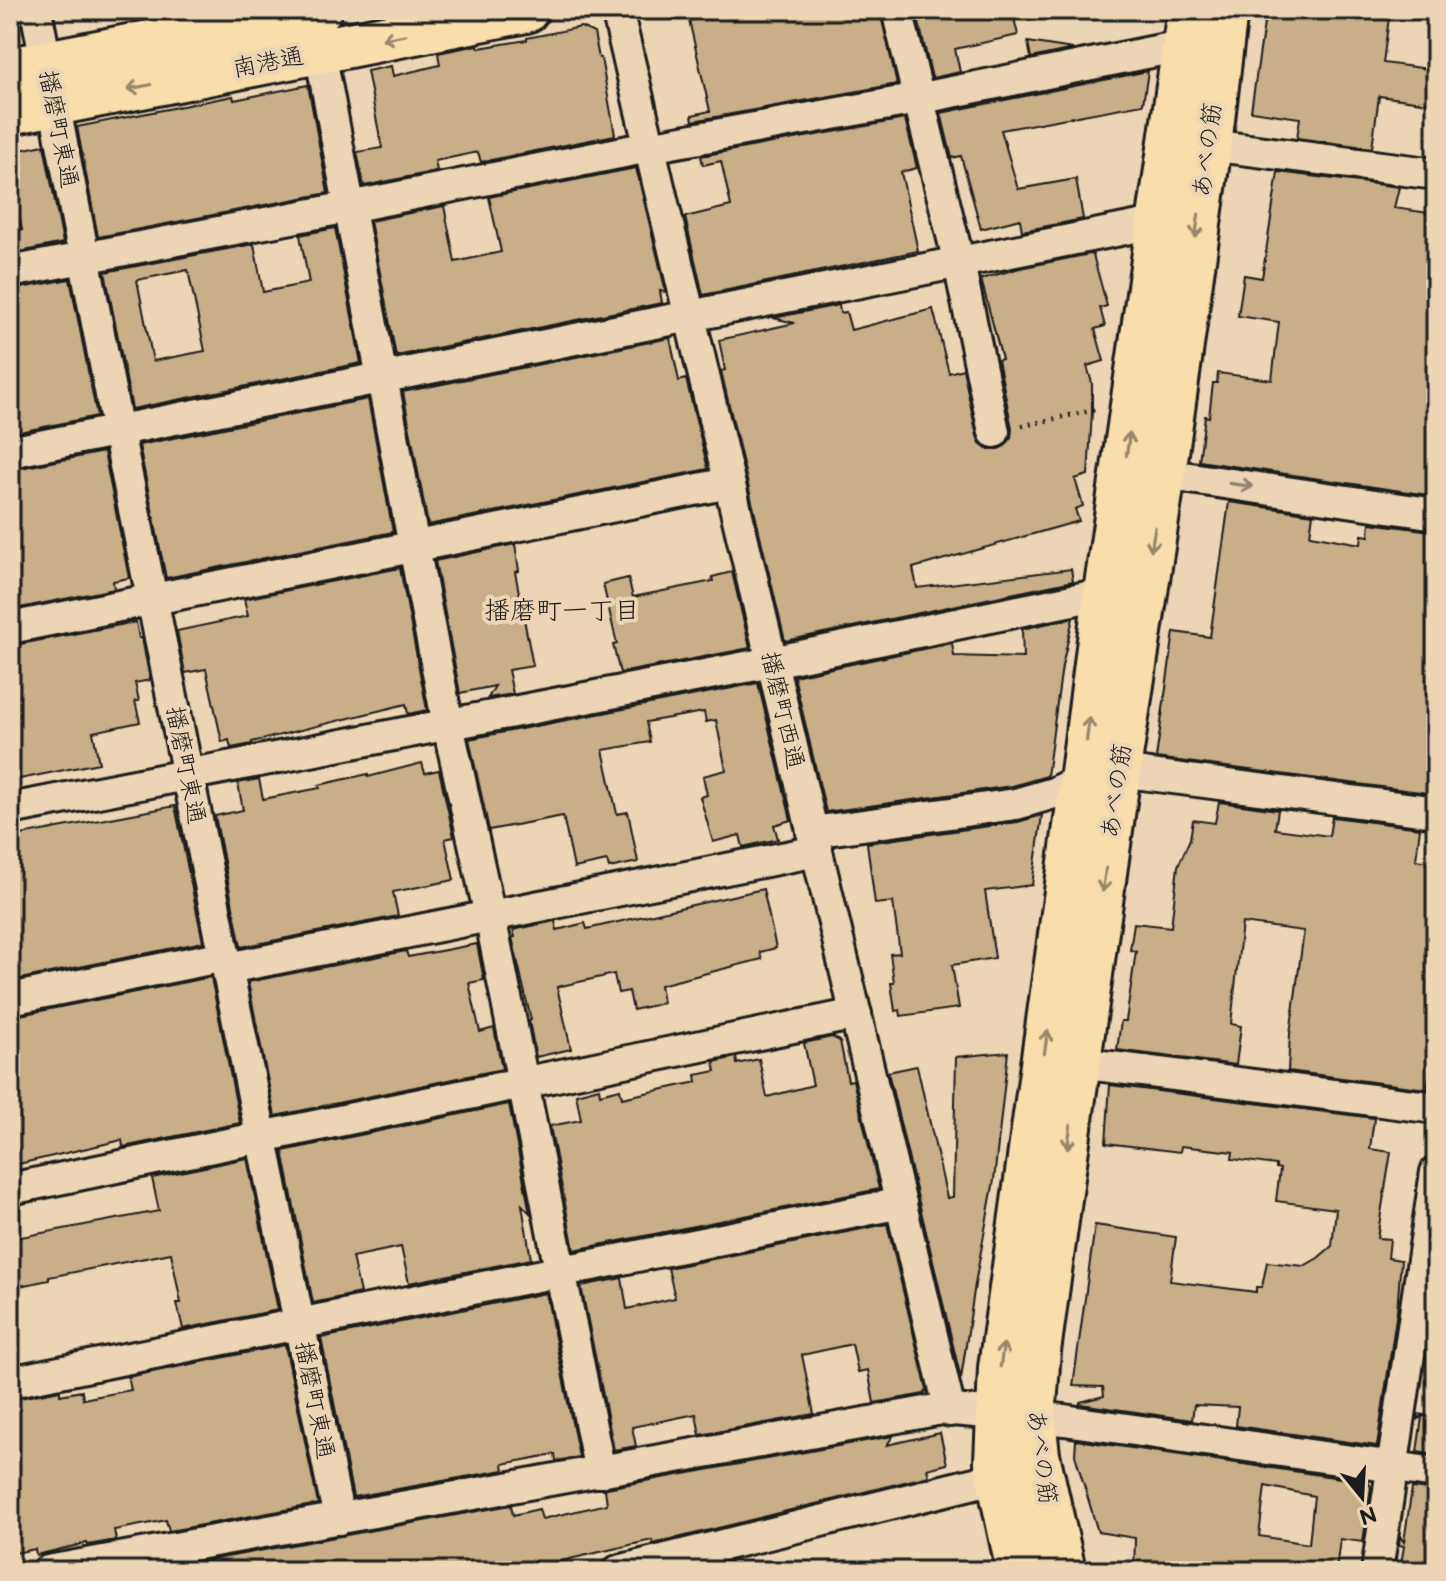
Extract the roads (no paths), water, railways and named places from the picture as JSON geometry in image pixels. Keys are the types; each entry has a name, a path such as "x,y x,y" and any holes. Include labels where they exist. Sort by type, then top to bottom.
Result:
{"main road":[{"name":"南港通","path":"10,112 37,79 320,31 526,10"},
{"name":"あべの筋","path":"1063,1571 1038,1468 1016,1416 1001,1368 1100,775 1163,474 1225,10"},
{"name":"あべの筋","path":"1019,1571 997,1462 1038,1351 1079,1063 1100,775 1106,593 1188,28"}],"street":[{"name":"播磨町東通","path":"36,10 37,79 83,256 339,1519"},
{"name":"播磨町西通","path":"617,10 950,1411"},
{"path":"897,10 959,263 994,432"},
{"path":"10,272 649,147 917,99 1188,28"},
{"path":"320,31 349,207 448,725 490,916 600,1472"},
{"path":"1209,145 1436,174"},
{"path":"10,452 1160,222"},
{"path":"1163,474 1436,514"},
{"path":"10,628 729,483"},
{"path":"10,809 772,662 1106,593"},
{"path":"10,999 490,916 814,841 1016,804 1100,775 1436,812"},
{"path":"10,1189 856,1014"},
{"path":"1079,1063 1436,1108"},
{"path":"1377,1571 1436,1172"},
{"path":"10,1382 901,1203"},
{"path":"48,1571 942,1409 1064,1420 1436,1473"},
{"path":"618,1571 999,1477"}],"district":[{"name":"播磨町一丁目","path":"562,610"}]}
